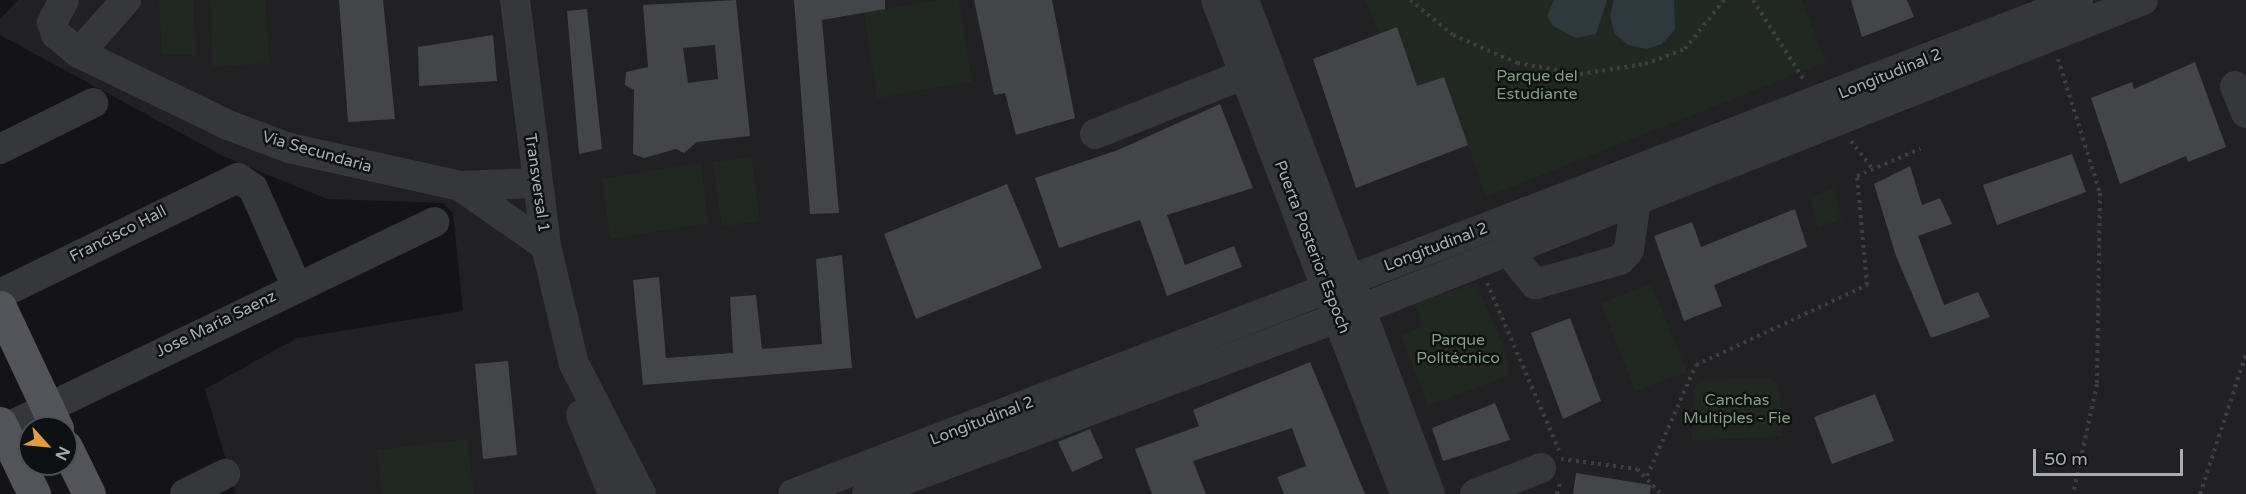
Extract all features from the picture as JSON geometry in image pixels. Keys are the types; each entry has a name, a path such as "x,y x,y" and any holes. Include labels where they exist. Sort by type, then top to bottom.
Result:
{"main road":[{"path":"0,307 51,416"},
{"path":"1,428 34,494"},
{"path":"78,472 89,494"}],"street":[{"name":"Via Secundaria","path":"64,0 52,23 56,34 79,53 135,84 289,148 460,186 536,183"},
{"path":"79,53 126,0"},
{"name":"Transversal 1","path":"515,0 536,183 546,246 574,364 641,494"},
{"name":"Puerta Posterior Espoch","path":"1216,0 1245,74 1339,283"},
{"name":"Puerta Posterior Espoch","path":"1244,0 1350,313 1405,494"},
{"name":"Longitudinal 2","path":"793,494 1339,283 1827,112 1899,83 2078,0"},
{"name":"Longitudinal 2","path":"1899,83 2051,35 2143,0"},
{"path":"1095,134 1245,74"},
{"path":"0,149 93,103"},
{"name":"Longitudinal 2","path":"867,494 1350,313 1508,251 1636,200 1827,112"},
{"name":"Francisco Hall","path":"0,294 223,181 238,178 253,188 296,285"},
{"path":"460,186 546,246"},
{"path":"1508,251 1535,284 1620,260 1629,250 1636,200"},
{"name":"Jose Maria Saenz","path":"56,416 296,285 434,222"},
{"name":"Puerta Posterior Espoch","path":"1350,313 1430,494"},
{"name":"Transversal 1","path":"574,364 570,389 614,494"},
{"path":"1101,374 1111,403"},
{"name":"Jose Maria Saenz","path":"1,428 18,425"},
{"path":"1475,494 1557,467"},
{"path":"185,494 225,474"}],"path":[{"path":"1410,0 1453,35 1517,63 1580,74 1646,64 1685,49 1724,0"},
{"path":"1753,0 1827,112 1873,170"},
{"path":"2051,35 2100,193 2097,384 2073,494"},
{"path":"1647,476 1696,365 1867,285 1857,176 1920,149"},
{"path":"1484,276 1557,467 1557,494"},
{"path":"2200,494 2246,354"},
{"path":"1557,467 1637,469 1647,476 1661,494"}],"shaded area":[{"path":"18,0 2246,0 2246,494 236,494 205,389 297,338 463,311 453,213 443,203 327,199 225,157 0,35 0,19"},
{"path":"1554,0 1607,0 1596,34 1576,38 1553,26 1547,16"},
{"path":"1614,0 1674,0 1675,30 1662,44 1646,49 1628,45 1615,34 1610,17"}],"green space":[{"path":"159,0 193,0 196,55 162,55"},
{"path":"210,0 265,0 269,63 213,67"},
{"path":"938,0 959,0 972,82 877,98 864,12"},
{"name":"Parque del Estudiante","path":"1365,0 1802,0 1826,62 1486,197 1444,77 1402,91"},
{"path":"751,157 760,221 722,226 713,162"},
{"path":"701,163 708,223 610,239 602,179"},
{"path":"1833,189 1842,219 1818,227 1809,197"},
{"name":"Parque Politécnico","path":"1476,283 1505,350 1510,375 1428,406 1401,335 1422,327 1415,303"},
{"path":"1651,284 1687,372 1635,391 1601,303"},
{"name":"Canchas Multiples - Fie","path":"1769,378 1779,386 1782,436 1692,441 1694,389 1701,380"},
{"path":"467,439 474,494 382,494 377,450"}],"building":[{"path":"339,0 383,0 395,119 348,122"},
{"path":"736,0 750,136 697,142 684,153 676,149 644,158 633,154 634,90 625,85 626,72 648,67 643,5","holes":["715,45 718,79 688,83 683,48"]},
{"path":"794,0 885,0 885,9 822,20 839,213 810,214"},
{"path":"974,0 1052,0 1075,118 1016,135 1005,93 994,95"},
{"path":"1851,0 1907,0 1914,17 1862,37"},
{"path":"587,9 602,149 579,154 567,11"},
{"path":"1397,27 1417,86 1444,77 1468,145 1356,188 1313,59"},
{"path":"493,35 497,81 419,86 418,47"},
{"path":"2195,62 2226,147 2188,162 2186,156 2120,184 2091,98 2132,82 2134,89"},
{"path":"1220,104 1253,188 1167,215 1185,265 1234,246 1242,267 1167,296 1140,220 1059,248 1035,178 1118,150"},
{"path":"2072,154 2086,192 1997,225 1983,185"},
{"path":"1910,166 1922,205 1940,198 1952,224 1918,236 1944,305 1978,292 1990,317 1931,338 1896,256 1874,184"},
{"path":"1007,184 1042,268 916,319 884,234"},
{"path":"1795,209 1807,247 1714,285 1722,306 1684,321 1654,236 1692,222 1701,247"},
{"path":"842,255 852,368 643,385 633,280 659,277 666,358 733,353 730,297 756,295 762,349 822,344 816,259"},
{"path":"1570,318 1601,401 1563,419 1531,333"},
{"path":"508,361 517,455 483,459 475,364"},
{"path":"1310,362 1365,494 1284,494 1277,477 1306,466 1292,428 1193,461 1206,494 1152,494 1135,449 1199,426 1193,410"},
{"path":"1875,394 1894,441 1832,464 1814,417"},
{"path":"1495,403 1510,440 1443,461 1432,428"},
{"path":"1090,429 1103,458 1072,472 1058,442"},
{"path":"1576,473 1651,485 1650,494 1573,494"}]}
